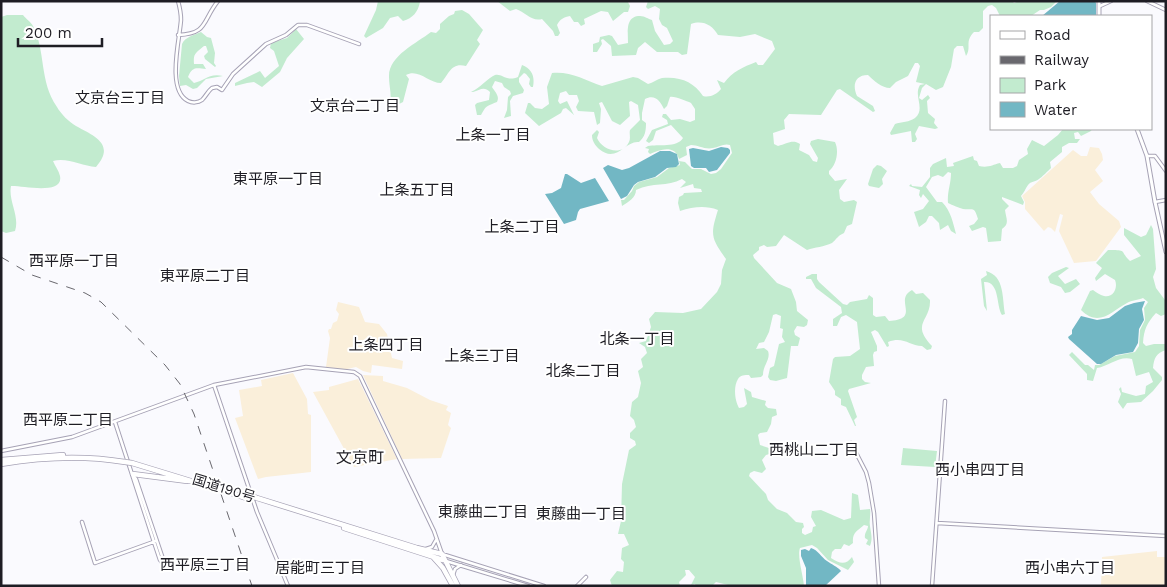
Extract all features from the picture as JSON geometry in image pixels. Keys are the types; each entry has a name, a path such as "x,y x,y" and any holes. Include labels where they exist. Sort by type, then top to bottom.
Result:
{"highway":[{"name":"国道190号","path":"1,460 97,455 124,460 249,497 428,555 443,558"},
{"name":"国道190号","path":"1,464 61,456"},
{"name":"国道190号","path":"132,462 219,488"},
{"path":"132,474 198,482"},
{"path":"136,479 142,475"},
{"name":"国道190号","path":"258,500 417,548 443,558"},
{"name":"国道190号","path":"428,555 443,568 455,586"},
{"path":"443,558 452,575 455,586"},
{"path":"443,558 455,586"}],"main road":[{"path":"1099,15 1100,1"},
{"path":"1137,130 1147,156 1166,252"}],"street":[{"path":"178,1 181,13 177,45 178,89 185,99 194,102 202,100 212,88 217,87 222,90 233,74 266,44 286,35 298,24 303,24 359,44"},
{"path":"178,35 194,34 201,29 218,1"},
{"path":"1100,6 1111,1"},
{"path":"1146,1 1166,10"},
{"path":"1147,156 1154,156 1166,172"},
{"path":"1155,202 1166,200"},
{"path":"1,451 66,439 214,385 306,367 343,370 359,374 434,531 443,558 528,586"},
{"path":"214,385 257,512 288,586"},
{"path":"932,586 945,402"},
{"path":"115,422 133,480 155,541 163,564 160,560 155,541 143,500 136,479 132,474"},
{"path":"850,443 866,472 869,483 874,514 878,586"},
{"path":"82,522 95,563 155,541"},
{"path":"937,523 1166,536"},
{"path":"417,548 429,548 436,540"},
{"path":"443,558 544,586"},
{"path":"452,575 461,565"},
{"path":"577,586 586,576"}],"shaded area":[{"path":"1090,147 1099,148 1102,154 1103,160 1095,170 1103,181 1090,192 1099,204 1119,221 1121,227 1096,261 1074,263 1059,231 1063,215 1060,214 1055,232 1048,227 1044,231 1025,209 1025,202 1022,196 1073,150 1081,156 1087,156"},
{"path":"338,302 359,307 365,322 379,324 387,334 392,358 403,361 402,369 372,365 371,373 356,367 343,370 326,367 330,338 328,331 333,323 337,321 339,314 336,310"},
{"path":"293,373 307,399 308,414 311,415 311,472 258,479 235,418 243,416 239,390 262,386 261,380"},
{"path":"363,375 383,376 383,381 407,388 430,400 448,406 446,410 451,413 448,425 451,428 441,458 402,459"},
{"path":"358,379 397,459 354,467 313,392 329,390 329,387"},
{"path":"1157,551 1157,557 1166,557 1166,586 1101,586 1102,557"}],"green space":[{"path":"378,1 420,2 418,9 410,18 403,21 398,16 390,18 383,28 366,38 364,36"},
{"path":"497,1 631,1 628,2 630,6 628,12 624,12 613,21 608,12 601,11 584,19 585,24 581,26 578,22 574,22 570,16 564,18 557,25 560,33 558,36 555,36 542,19 532,18 516,9 510,11"},
{"path":"648,1 1012,1 1014,3 1019,1 1057,1 1051,7 1040,10 1032,15 1000,15 996,8 992,5 988,6 983,11 983,28 979,32 974,32 969,39 966,56 963,46 957,46 954,49 951,67 943,87 936,90 926,84 922,88 919,98 922,100 928,95 930,98 927,101 928,113 935,119 934,123 938,128 919,126 915,134 917,139 915,142 912,142 911,131 891,135 890,133 895,124 911,120 918,114 920,107 918,94 918,89 920,85 925,84 916,82 920,66 918,63 915,63 908,76 896,82 890,88 875,82 868,75 857,79 855,88 857,96 873,106 875,111 873,112 840,89 837,90 821,115 789,114 784,120 785,129 773,133 774,144 778,146 792,142 800,144 799,150 817,162 818,158 810,144 811,141 818,139 835,142 837,149 836,157 829,174 835,181 847,179 839,190 840,199 844,202 854,200 857,202 852,224 847,226 844,233 838,236 832,243 807,250 784,235 776,246 767,247 764,245 759,247 759,250 753,255 777,283 791,289 797,311 808,320 807,325 804,327 797,326 794,331 795,335 800,338 798,346 791,346 787,378 776,381 770,380 768,377 770,368 774,366 779,344 785,342 782,337 783,329 780,328 781,316 776,314 773,315 769,332 764,342 759,343 756,349 764,348 769,354 763,375 751,378 749,375 743,376 736,382 735,394 739,408 747,404 744,388 751,392 752,397 766,401 765,405 768,408 776,409 777,415 772,417 767,432 758,435 760,445 772,449 773,453 766,455 762,460 766,469 762,473 754,471 749,476 777,509 787,513 796,522 803,523 802,533 805,535 812,532 813,527 816,526 811,517 812,511 821,510 844,520 851,518 852,493 858,495 860,510 870,509 872,538 870,546 866,544 868,540 865,538 868,526 864,525 854,534 853,543 849,546 844,544 841,549 835,549 832,552 831,558 840,562 845,562 852,557 854,562 848,570 828,560 812,545 800,548 804,586 732,586 716,582 712,586 696,586 695,584 691,585 695,577 689,570 685,570 686,575 679,582 680,586 612,586 610,580 617,571 623,572 622,548 629,545 624,534 618,534 621,521 622,484 629,450 636,445 635,441 630,438 630,433 636,427 634,420 630,416 632,402 638,397 641,383 638,371 643,367 641,359 647,353 645,347 639,343 646,341 651,327 649,319 655,312 683,313 701,309 717,292 721,284 722,270 726,259 713,236 718,210 699,207 680,211 679,197 684,193 702,192 701,189 694,188 693,184 680,188 686,182 682,179 671,183 648,186 636,190 633,198 622,206 621,200 624,200 639,182 657,177 669,168 680,165 679,161 685,162 692,169 701,169 711,174 721,169 732,153 730,145 726,144 710,148 691,145 686,147 687,155 679,159 674,152 667,149 650,154 648,152 649,149 645,148 648,146 672,144 683,138 671,125 656,131 653,140 649,143 646,141 652,130 668,124 667,120 662,117 663,114 666,114 671,120 680,119 690,122 695,120 695,109 691,103 675,97 670,97 664,109 659,101 654,98 645,99 642,120 646,123 645,134 639,142 627,145 630,139 630,130 640,120 638,105 631,101 629,102 630,116 620,125 612,121 602,102 599,103 601,109 600,123 597,125 594,112 578,111 576,107 579,101 577,95 569,95 566,91 560,93 558,101 560,104 567,101 574,115 566,108 539,126 525,113 528,103 535,108 542,109 549,104 547,87 552,73 565,73 577,76 602,86 633,77 648,84 662,78 675,78 691,84 703,96 711,96 721,89 717,80 724,83 734,73 756,62 758,65 763,65 775,49 772,41 755,34 740,37 718,35 710,26 699,23 691,24 687,54 657,52 645,42 638,48 636,55 612,56 611,46 603,39 597,52 593,52 593,44 599,42 600,37 612,36 618,45 628,43 628,25 632,19 640,16 652,20 655,31 664,45 670,44 673,41 667,28 662,25 659,19 660,9 655,6 648,9 646,7"},
{"path":"462,10 469,14 483,30 477,40 480,44 466,66 454,67 441,83 415,73 406,75 409,79 403,102 393,107 390,104 389,77 393,63 404,51 431,32 436,33 440,29 440,24 454,14 455,11"},
{"path":"23,15 32,25 40,46 47,87 51,97 68,120 96,137 104,152 102,159 96,167 64,160 53,161 60,176 59,182 55,186 40,188 11,186 16,225 15,231 6,233 1,231 1,17"},
{"path":"296,29 304,39 287,58 280,72 262,87 254,82 235,86 235,83 260,71 265,78 279,66 274,51 270,48 271,43 287,38"},
{"path":"201,32 211,38 216,66 205,59 204,56 208,52 206,46 204,46 195,55 194,64 203,64 206,69 193,69 188,77 194,83 210,76 223,76 206,79 197,88 193,89 186,85 180,86 182,44 187,38"},
{"path":"522,65 532,73 534,79 533,87 529,84 530,79 524,73 519,78 519,82 524,90 523,93 513,96 510,101 511,116 504,118 508,97 511,94 510,91 502,83 495,81 492,87 498,96 497,102 484,109 481,115 477,115 475,105 489,100 490,92 484,89 471,92 495,75 510,79 518,77"},
{"path":"597,130 599,132 597,138 607,148 612,150 621,149 611,154 599,149 594,143 592,135"},
{"path":"1062,130 1092,130 1081,136 1078,132 1074,133 1075,139 1080,139 1077,143 1069,143 1062,147 1062,152 1050,162 1051,168 1038,180 1028,185 1021,196 1024,202 1023,205 1002,197 1009,206 1005,210 1007,223 1002,229 1001,241 988,242 986,228 983,227 972,231 969,226 978,219 974,210 963,209 948,203 951,173 948,172 943,177 938,175 932,177 926,187 937,202 942,202 948,209 956,234 951,231 948,225 940,230 939,223 932,216 929,216 926,222 919,227 914,212 923,209 929,201 923,194 921,198 919,195 920,190 909,186 911,184 912,186 922,187 930,177 930,168 933,164 946,158 947,167 954,166 953,163 973,156 979,166 1000,163 1003,168 1013,168 1017,166 1019,160 1028,154 1027,149 1032,140 1044,146"},
{"path":"877,165 887,171 882,179 883,184 879,188 869,186 868,184 873,169"},
{"path":"1151,225 1153,229 1156,269 1153,277 1156,288 1165,300 1166,314 1161,316 1156,313 1148,323 1143,343 1146,346 1166,344 1166,350 1156,356 1153,368 1162,377 1162,380 1141,402 1127,403 1123,409 1118,402 1121,394 1119,389 1121,387 1122,392 1136,396 1145,394 1146,386 1153,382 1149,372 1136,376 1132,359 1123,358 1097,368 1093,381 1087,380 1087,374 1069,355 1072,352 1085,365 1094,370 1095,365 1099,365 1115,356 1135,352 1139,346 1140,330 1145,320 1144,308 1148,302 1143,298 1129,302 1100,318 1094,318 1081,310 1090,291 1093,290 1104,296 1113,294 1116,286 1115,280 1105,274 1096,281 1095,278 1102,268 1096,263 1108,250 1123,252 1130,261 1141,256 1124,235 1124,228 1141,237 1146,235"},
{"path":"1066,267 1069,268 1058,276 1065,284 1076,279 1080,284 1070,292 1065,293 1061,287 1050,283 1048,277 1052,273"},
{"path":"986,271 997,278 1000,283 1005,314 1002,315 1000,311 993,285 984,282 987,311 984,306 981,279 987,275"},
{"path":"817,274 819,282 843,304 847,305 850,302 867,299 869,295 873,298 873,315 876,317 885,316 889,321 899,320 904,317 906,313 905,299 912,290 916,294 923,293 930,300 928,313 922,327 926,338 932,346 931,349 927,350 922,346 898,340 888,342 889,346 887,347 878,332 875,330 871,332 877,346 877,351 873,355 874,366 866,367 862,379 865,382 871,383 849,389 848,391 857,417 854,420 856,426 846,407 841,405 841,399 835,395 835,391 829,382 833,359 835,357 850,356 860,349 857,322 846,315 841,317 837,326 833,326 833,319 842,313 841,307 816,288 811,279 806,279 806,277"},
{"path":"903,448 937,451 935,467 901,465"}],"water":[{"path":"1060,1 1095,1 1096,3 1096,15 1043,15"},
{"path":"721,147 728,148 730,153 717,170 709,172 706,168 694,168 691,166 689,149 709,151"},
{"path":"660,151 670,151 677,154 679,164 676,167 667,168 655,177 638,182 627,196 621,199 603,168 608,165 622,170 629,168"},
{"path":"565,174 581,183 595,178 609,201 580,209 576,220 564,224 545,194 552,193 561,188"},
{"path":"1145,301 1142,309 1144,320 1139,329 1138,343 1133,352 1116,355 1101,364 1097,364 1068,337 1072,334 1072,330 1081,316 1097,320 1109,318 1125,306"},
{"path":"811,548 841,571 825,586 806,586 806,568 801,556 801,550 809,551"}],"railway":[{"path":"1,257 32,275 85,293 101,302 165,365 180,384 194,414 252,586"}],"district":[{"name":"文京台三丁目","path":"120,98"},
{"name":"文京台二丁目","path":"355,106"},
{"name":"上条一丁目","path":"493,135"},
{"name":"東平原一丁目","path":"278,179"},
{"name":"上条五丁目","path":"417,190"},
{"name":"上条二丁目","path":"522,227"},
{"name":"西平原一丁目","path":"74,261"},
{"name":"東平原二丁目","path":"205,276"},
{"name":"北条一丁目","path":"637,339"},
{"name":"上条四丁目","path":"386,345"},
{"name":"上条三丁目","path":"482,356"},
{"name":"北条二丁目","path":"583,371"},
{"name":"西平原二丁目","path":"68,420"},
{"name":"西桃山二丁目","path":"814,450"},
{"name":"文京町","path":"360,457"},
{"name":"西小串四丁目","path":"980,470"},
{"name":"東藤曲二丁目","path":"483,512"},
{"name":"東藤曲一丁目","path":"581,514"},
{"name":"西平原三丁目","path":"205,565"},
{"name":"居能町三丁目","path":"320,568"},
{"name":"西小串六丁目","path":"1070,568"}]}
